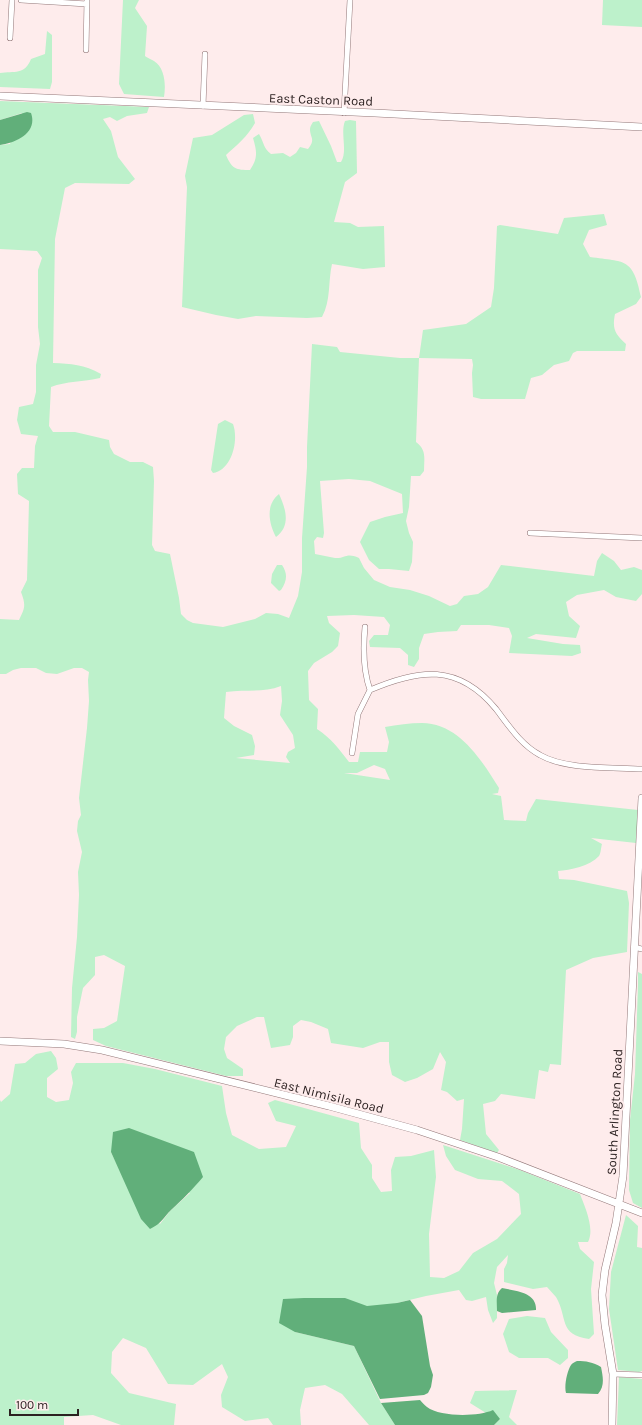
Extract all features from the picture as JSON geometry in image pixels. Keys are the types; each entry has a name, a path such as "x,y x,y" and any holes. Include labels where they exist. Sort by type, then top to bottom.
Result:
{"street":[{"path":"10,38 12,0"},
{"path":"21,0 87,2 86,50"},
{"path":"344,112 350,0"},
{"path":"203,106 205,54"},
{"name":"East Caston Road","path":"0,96 642,127"},
{"path":"530,533 642,538"},
{"path":"352,753 358,714 370,690 365,670 365,627"},
{"path":"370,690 392,681 416,675 432,674 450,677 472,687 484,696 521,741 549,760 568,765 642,769"},
{"name":"South Arlington Road","path":"612,1425 613,1374 602,1295 605,1270 620,1203 623,1169 638,948 642,798"},
{"name":"East Nimisila Road","path":"0,1041 64,1044 102,1050 330,1106 458,1143 620,1203 642,1213"},
{"path":"613,1374 642,1375"}],"shaded area":[{"path":"123,0 139,0 135,8 147,26 145,56 158,64 163,72 165,82 164,97 124,94 119,84"},
{"path":"603,0 642,0 642,27 602,25"},
{"path":"47,31 52,35 52,82 50,89 0,87 0,73 22,70 26,68 31,59 45,54"},
{"path":"0,101 149,107 147,113 127,116 117,121 110,117 103,119 111,131 118,157 135,179 129,184 75,183 65,188 55,239 53,363 83,366 101,374 100,378 51,387 49,426 53,432 75,432 109,440 110,447 114,454 130,462 143,462 153,467 152,545 155,551 170,554 181,614 187,620 193,623 223,627 255,619 266,613 278,614 289,618 298,596 302,572 302,538 307,467 312,344 337,347 340,352 400,358 419,358 416,442 422,448 424,459 424,471 420,476 411,476 409,507 406,521 413,542 412,562 409,571 379,569 369,560 360,542 370,522 403,513 402,494 370,481 349,479 320,481 324,533 323,538 317,537 314,541 315,554 335,558 355,556 359,558 364,568 374,580 390,587 410,590 429,596 450,606 457,604 464,596 478,594 488,587 501,565 594,576 597,561 602,553 614,561 621,570 634,567 642,570 642,594 636,601 616,597 604,590 577,595 566,602 569,616 580,626 576,638 536,634 527,638 563,644 580,645 581,653 572,656 509,653 512,636 509,628 489,625 461,625 457,631 424,634 419,648 419,659 414,667 408,665 408,655 400,648 370,647 369,641 374,635 388,635 390,625 384,617 354,615 327,616 329,623 340,633 338,646 332,652 314,663 308,671 309,700 318,709 317,729 331,740 349,762 358,762 360,752 387,752 389,742 385,727 417,723 435,725 447,729 458,736 468,745 485,766 499,788 498,793 492,794 501,796 504,820 526,821 528,813 536,799 638,810 636,843 591,838 602,844 599,856 585,865 558,871 559,879 574,880 627,891 629,903 627,952 593,958 566,970 561,1065 550,1064 548,1072 539,1070 535,1099 501,1094 495,1101 483,1104 486,1134 499,1150 497,1153 460,1140 464,1099 457,1101 447,1092 441,1090 446,1062 440,1052 433,1069 417,1078 405,1082 392,1075 389,1062 389,1042 380,1042 363,1048 331,1043 328,1029 311,1022 301,1020 293,1026 293,1037 290,1045 271,1048 264,1017 257,1017 237,1026 226,1037 224,1049 227,1058 243,1069 243,1076 226,1076 106,1046 93,1040 93,1029 104,1028 117,1021 125,966 104,955 95,957 95,975 83,988 77,1017 77,1032 75,1039 71,1037 72,988 79,895 78,872 82,852 77,831 78,821 81,815 79,798 87,728 89,672 82,668 74,668 57,674 46,673 36,668 21,668 6,674 0,674 0,619 19,620 24,606 24,600 21,592 27,580 29,501 18,494 17,474 22,468 34,468 35,446 38,436 21,434 17,420 19,407 33,404 36,392 36,365 40,344 38,327 38,270 42,258 37,251 0,249 0,145 10,144 22,113 0,120","holes":["281,686 282,701 280,715 293,735 295,748 288,752 286,757 290,763 236,758 254,755 255,746 252,735 234,726 224,718 226,692 261,690","374,765 385,769 390,780 344,773 357,773"]},
{"path":"27,112 31,113 32,120 31,126 24,136 13,142 0,145 0,120"},
{"path":"253,114 255,123 252,128 226,155 230,163 235,168 241,170 250,170 253,166 256,155 253,138 259,134 268,152 271,154 283,153 290,157 296,153 300,147 308,149 312,143 310,132 311,126 313,122 319,121 337,162 341,162 344,153 343,131 345,121 356,121 357,173 345,182 334,222 350,223 358,227 384,226 385,267 363,269 332,264 327,304 322,317 307,318 256,316 238,319 182,307 187,187 185,176 193,138 212,135 244,115"},
{"path":"604,214 607,225 589,230 583,244 590,257 612,260 626,264 635,275 641,297 636,304 615,314 614,319 615,331 626,344 625,351 577,351 573,353 569,361 554,365 542,375 531,378 525,399 481,399 473,397 472,359 419,358 423,330 466,324 491,307 494,288 497,226 500,225 558,234 564,218"},
{"path":"225,420 233,424 235,431 234,446 225,466 220,471 213,473 211,470 218,424"},
{"path":"279,494 284,506 286,517 284,528 276,537 270,521 270,509 275,498"},
{"path":"277,565 282,565 286,574 285,584 279,591 271,583 272,574"},
{"path":"638,972 642,974 642,1208 633,1203 629,1190 630,1120 635,1074"},
{"path":"51,1051 56,1058 58,1069 47,1078 47,1097 56,1102 69,1100 73,1083 71,1072 76,1063 123,1063 155,1069 222,1086 226,1113 232,1135 259,1149 286,1147 296,1126 276,1121 268,1103 275,1100 359,1123 361,1148 372,1165 372,1178 381,1192 392,1191 391,1170 395,1157 411,1156 434,1150 436,1177 429,1234 430,1277 444,1278 459,1271 473,1253 497,1239 521,1214 519,1194 502,1181 478,1179 455,1170 446,1156 443,1145 520,1170 580,1194 590,1225 590,1237 588,1242 578,1242 580,1249 594,1262 591,1289 594,1334 589,1339 572,1334 565,1324 560,1304 547,1287 533,1289 504,1282 504,1269 507,1263 508,1255 497,1267 494,1283 497,1295 497,1318 493,1323 488,1310 486,1297 472,1301 466,1300 459,1290 397,1303 295,1332 354,1346 381,1403 395,1425 369,1425 342,1394 325,1385 305,1388 300,1410 301,1425 273,1425 268,1418 245,1421 222,1407 221,1395 228,1377 222,1364 193,1385 168,1384 146,1348 123,1338 112,1352 111,1373 129,1393 176,1404 174,1425 121,1425 93,1415 64,1417 64,1425 0,1425 0,1100 1,1102 10,1094 15,1064 25,1063 36,1054","holes":["111,1152 190,1193 170,1211 160,1224 125,1181"]},
{"path":"129,1128 194,1152 203,1177 160,1222 150,1229 141,1219 111,1152 113,1132"},
{"path":"626,1215 638,1226 637,1247 642,1248 642,1371 639,1372 618,1370 609,1309 611,1272"},
{"path":"502,1288 525,1293 533,1299 536,1310 502,1313 497,1311 497,1296"},
{"path":"345,1298 367,1306 410,1300 422,1316 430,1366 433,1375 431,1387 428,1393 424,1395 380,1399 354,1346 295,1332 279,1323 283,1299"},
{"path":"527,1316 545,1318 551,1332 568,1350 568,1358 560,1365 548,1358 519,1358 509,1352 503,1334 509,1319"},
{"path":"577,1361 589,1362 601,1367 603,1385 598,1394 566,1393 565,1390 568,1371 571,1364"},
{"path":"619,1377 642,1379 642,1425 617,1425"},
{"path":"517,1390 509,1417 517,1425 494,1425 500,1419 486,1413 470,1403 475,1391"},
{"path":"420,1400 427,1407 441,1413 469,1415 493,1410 500,1419 494,1425 395,1425 381,1403"}]}
